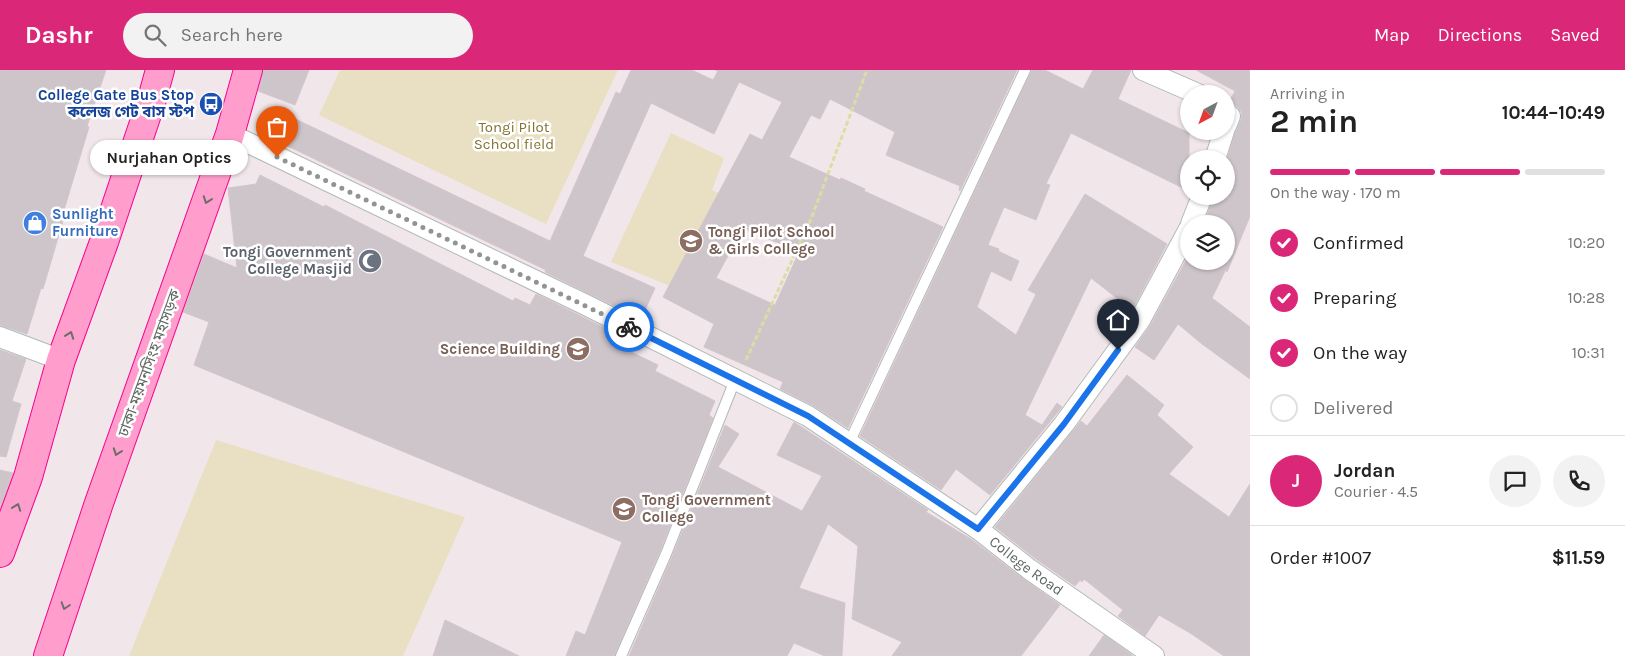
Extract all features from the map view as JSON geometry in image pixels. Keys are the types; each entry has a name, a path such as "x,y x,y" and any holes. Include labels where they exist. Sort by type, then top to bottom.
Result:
{"highway":[{"path":"0,553 28,477 61,360 110,224 160,70"},
{"name":"ঢাকা-ময়মনসিংহ মহাসড়ক","path":"48,656 99,503 230,134 248,70"}],"street":[{"path":"1143,70 1180,86"},
{"name":"College Road","path":"230,134 575,300 808,416 978,529 1029,568 1154,656"},
{"path":"978,529 1064,424 1140,320 1180,246"},
{"path":"0,337 61,360"}],"lane":[{"path":"849,443 1025,70"},
{"path":"621,656 666,554 736,380"}],"path":[{"path":"736,380 811,219 867,70"}],"green space":[{"name":"Tongi Pilot School field","path":"340,70 618,70 546,224 319,115"},
{"path":"671,133 724,158 712,190 733,200 690,294 611,262"},
{"path":"216,440 465,517 403,656 129,656"}],"building":[{"path":"0,70 106,70 87,126 89,127 61,220 63,221 43,289 41,288 27,334 0,325"},
{"path":"263,70 309,70 295,105 258,91"},
{"path":"631,70 692,70 713,80 718,71 715,70 1017,70 960,191 960,186 886,155 895,132 830,99 820,119 811,115 789,157 840,180 841,178 865,189 864,191 943,227 848,428 814,406 780,389 783,382 704,347 714,324 663,297 750,134 762,140 782,102 739,82 714,134 651,103 583,256 655,288 641,319 545,272 546,270 273,139 285,114 550,241 616,92 620,94","holes":["743,228 799,252 775,305 716,278"]},
{"path":"1032,70 1045,70 1083,89 1093,70 1131,70 1118,99 1180,129 1180,140 1189,140 1189,150 1180,150 1180,187 1071,133 1046,184 1050,185 1036,220 1004,207 988,245 1019,261 1011,281 991,271 977,307 1016,335 1036,294 1028,290 1085,194 1167,244 1130,314 1115,334 1106,328 1123,303 1091,278 1025,415 1042,425 1057,403 1062,407 990,495 956,469 941,490 860,436"},
{"path":"1196,70 1250,70 1250,216 1235,253 1235,215 1207,215 1211,205 1235,205 1235,150 1230,150 1233,140 1235,140 1235,133 1242,113 1235,105 1235,85 1224,85"},
{"path":"260,175 324,207 325,205 513,301 515,298 530,305 536,294 579,315 631,341 627,350 658,365 655,371 715,401 709,415 713,418 660,551 614,656 566,656 576,631 585,635 622,542 194,365 209,322 183,312 204,254 237,268 228,188 256,184"},
{"path":"1181,270 1226,270 1212,298 1250,327 1250,379 1178,324 1154,360 1135,347 1150,326"},
{"path":"0,350 26,359 12,401 21,404 6,457 0,456"},
{"path":"1127,375 1164,405 1157,415 1193,447 1169,474 1229,517 1250,484 1250,656 1224,656 1159,615 1145,636 1118,616 1123,610 1084,579 1082,582 1080,580 1075,586 995,527 1081,421 1087,426"},
{"path":"794,422 928,510 926,512 971,539 1060,605 1021,656 892,656 902,642 852,619 858,546 828,524 799,588 845,603 842,656 825,656 794,643 787,656 629,656 672,557 725,425 739,434 718,467 802,511 822,476 777,455"},
{"path":"0,470 13,473 0,508"},
{"path":"445,620 519,656 433,656"},
{"path":"1104,635 1132,655 1132,656 1089,656"}],"way so far":[{"path":"277,157 629,327"}],"place":[{"name":"College Gate Bus Stop কলেজ গেট বাস স্টপ","path":"211,104"},
{"name":"Nurjahan Optics","path":"277,157"},
{"name":"Sunlight Furniture","path":"35,223"},
{"name":"Tongi Pilot School & Girls College","path":"691,241"},
{"name":"Tongi Government College Masjid","path":"370,261"},
{"name":"Science Building","path":"578,349"},
{"name":"Tongi Government College","path":"624,509"}],"route":[{"path":"629,327 808,416 978,529 1064,424 1118,350"}]}
